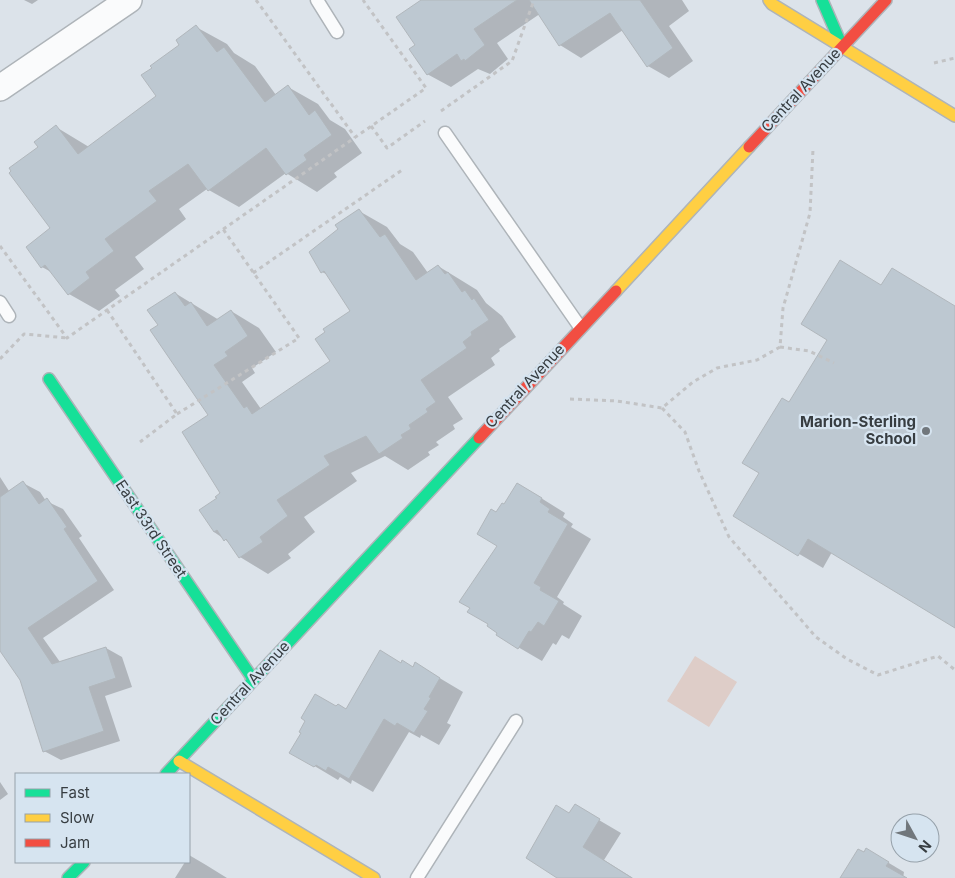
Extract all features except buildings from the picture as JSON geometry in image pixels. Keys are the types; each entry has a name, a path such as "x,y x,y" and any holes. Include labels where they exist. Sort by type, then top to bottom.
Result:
{"street":[{"path":"0,88 129,0"},
{"path":"769,0 955,116"},
{"path":"822,0 842,46"},
{"name":"Central Avenue","path":"167,773 886,0"},
{"name":"East 33rd Street","path":"49,380 253,679"},
{"path":"179,761 374,878"},
{"path":"68,878 83,863"}],"lane":[{"path":"317,0 337,32"},
{"path":"445,133 580,327"},
{"path":"0,302 9,316"},
{"path":"417,878 516,720"}],"path":[{"path":"256,0 355,137"},
{"path":"0,359 24,334 67,338 426,88 363,0"},
{"path":"434,116 512,61 534,0"},
{"path":"934,63 955,58"},
{"path":"371,126 387,148 426,121"},
{"path":"780,347 783,308 810,214 813,149"},
{"path":"254,273 402,170"},
{"path":"140,442 177,414 299,338 223,229"},
{"path":"0,246 67,338"},
{"path":"107,310 177,414"},
{"path":"662,408 693,382 718,368 757,360 780,347 808,351 834,363"},
{"path":"570,399 617,401 662,408 685,432 699,470 729,537 816,637 847,659 878,675 938,656 955,670"}],"shaded area":[{"path":"695,656 737,682 709,727 667,701"}],"traffic: fast":[{"path":"822,0 842,46"},
{"path":"49,379 253,679"},
{"path":"167,773 479,438"},
{"path":"68,878 83,863"}],"traffic: slow":[{"path":"769,0 772,4 955,116"},
{"path":"616,291 749,147"},
{"path":"179,761 374,878"}],"traffic: jam":[{"path":"749,147 886,0"},
{"path":"479,438 616,291"}],"place":[{"name":"Marion-Sterling School","path":"926,431"}]}
